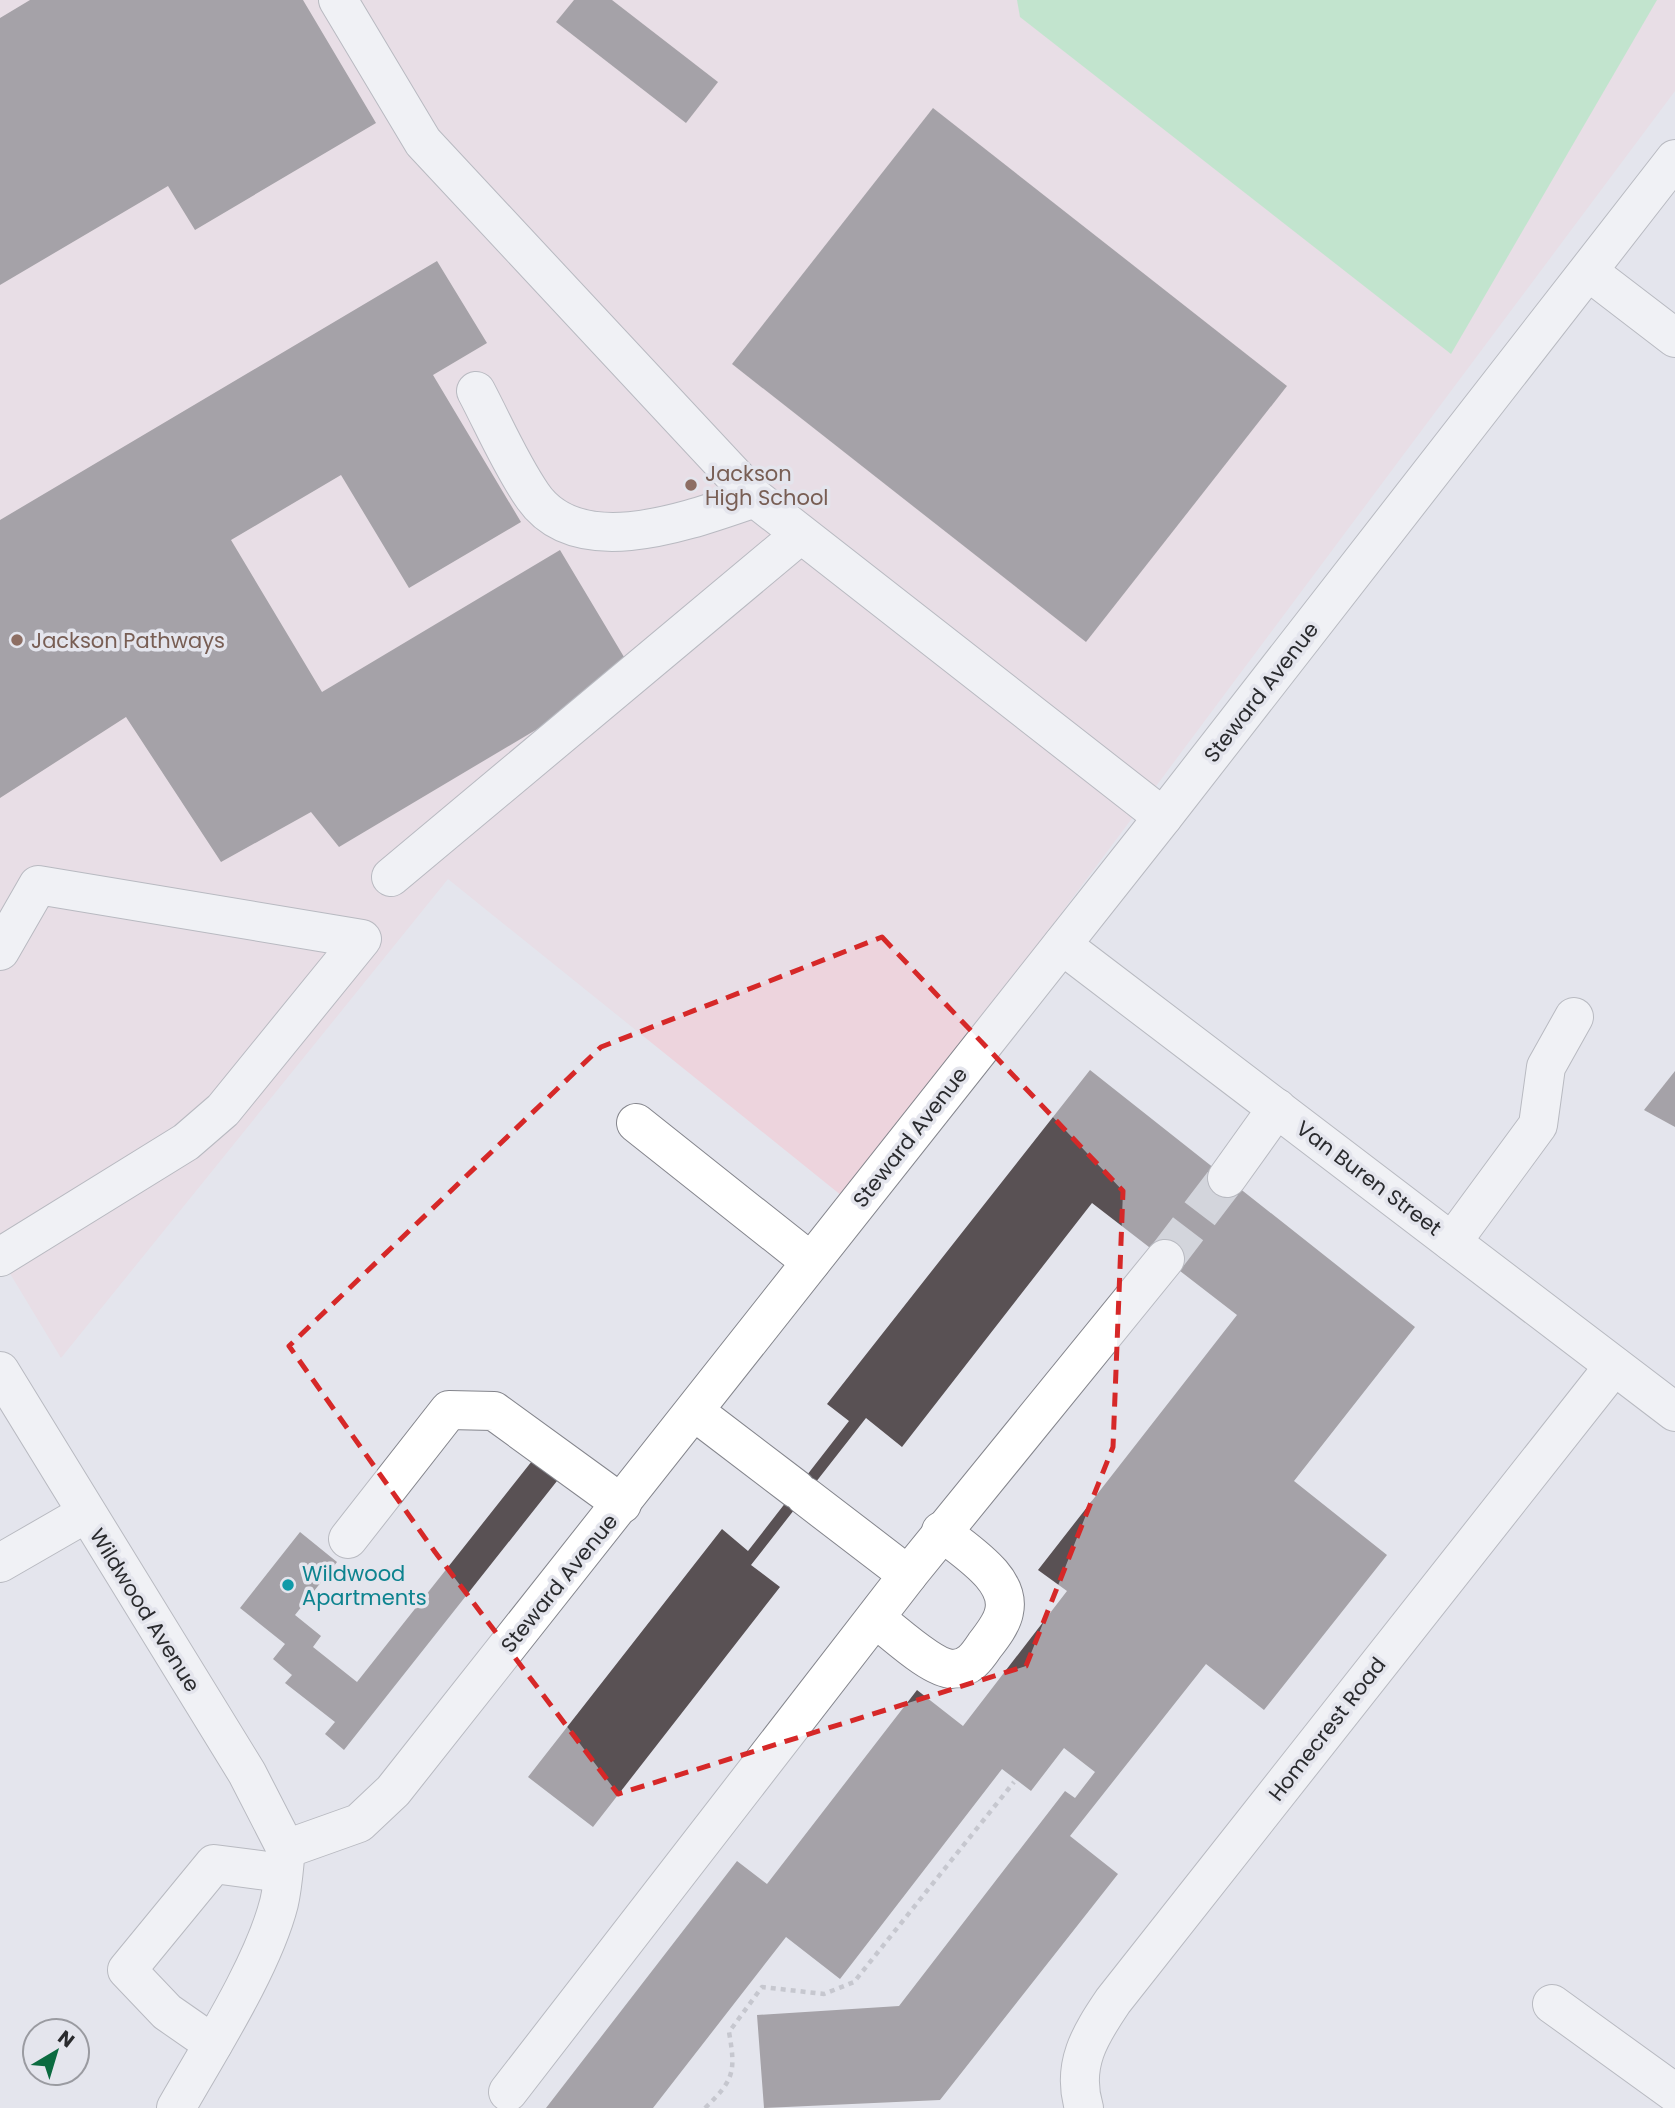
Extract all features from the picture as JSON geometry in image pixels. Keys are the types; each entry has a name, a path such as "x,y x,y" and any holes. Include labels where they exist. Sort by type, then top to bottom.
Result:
{"street":[{"path":"338,0 423,142 755,498 1163,817"},
{"name":"Steward Avenue","path":"285,1861 359,1823 377,1809 695,1412 1675,159"},
{"path":"1589,272 1675,338"},
{"path":"477,391 533,497 562,523 607,534 690,520 755,498"},
{"path":"391,877 800,535"},
{"path":"0,951 38,885 362,939 223,1110 186,1142 0,1258"},
{"name":"Van Buren Street","path":"1062,945 1675,1412"},
{"path":"1452,1242 1538,1125 1546,1067 1574,1017"},
{"path":"1227,1178 1277,1108"},
{"path":"636,1123 811,1262"},
{"path":"508,2092 684,1861 876,1619 941,1531 1165,1259"},
{"name":"Homecrest Road","path":"1084,2108 1079,2088 1082,2053 1113,2001 1614,1366"},
{"name":"Wildwood Avenue","path":"0,1371 85,1514 247,1773 285,1861"},
{"path":"348,1539 449,1410 494,1411 622,1504"},
{"path":"695,1412 908,1575"},
{"path":"0,1563 85,1514"},
{"path":"876,1619 933,1662 950,1669 966,1666 977,1656 1004,1614 1002,1591 991,1574 941,1531"},
{"path":"176,2108 213,2043 267,1937 280,1901 285,1861 214,1864 127,1970 167,2012 213,2043"},
{"path":"1552,2004 1675,2093"}],"path":[{"path":"705,2108 726,2088 735,2065 729,2032 762,1987 824,1994 854,1982 1014,1782"}],"highlighted area":[{"path":"882,937 1123,1191 1113,1447 1026,1666 618,1794 435,1552 289,1346 601,1047"}],"shaded area":[{"name":"Jackson High School","path":"0,0 1675,0 1675,91 847,1200 448,879 61,1358 0,1257"}],"green space":[{"path":"1017,0 1657,0 1451,354 1020,17"}],"building":[{"path":"30,0 303,0 376,123 195,230 168,186 0,285 0,18"},
{"path":"574,0 612,0 718,82 686,123 556,22"},
{"path":"933,108 1287,386 1086,642 732,364"},
{"path":"437,261 487,343 433,375 521,522 409,588 341,475 231,540 322,692 560,550 633,672 339,847 311,812 221,862 126,717 0,798 0,520"},
{"path":"1090,1070 1415,1327 1294,1481 1387,1555 1264,1710 1206,1664 1070,1836 1118,1874 940,2100 764,2108 757,2015 899,2006 1065,1791 1075,1798 1095,1772 1064,1748 1031,1791 1002,1769 840,1979 786,1937 653,2108 546,2108 737,1861 767,1884 917,1690 963,1726 1067,1591 1038,1570 1237,1315 1092,1203 902,1447 866,1418 751,1565 780,1587 593,1827 528,1777 722,1529 748,1551 849,1421 827,1404"},
{"path":"1675,1071 1675,1127 1644,1110"},
{"name":"Wildwood Apartments","path":"532,1461 557,1481 344,1750 325,1734 335,1722 285,1683 292,1675 273,1659 285,1644 240,1608 300,1532 337,1562 295,1615 321,1636 313,1647 357,1682"}],"tunnel":[{"path":"1165,1259 1227,1178"}],"place":[{"name":"Jackson High School","path":"691,485"},
{"name":"Jackson Pathways","path":"17,640"},
{"name":"Wildwood Apartments","path":"288,1585"}]}
